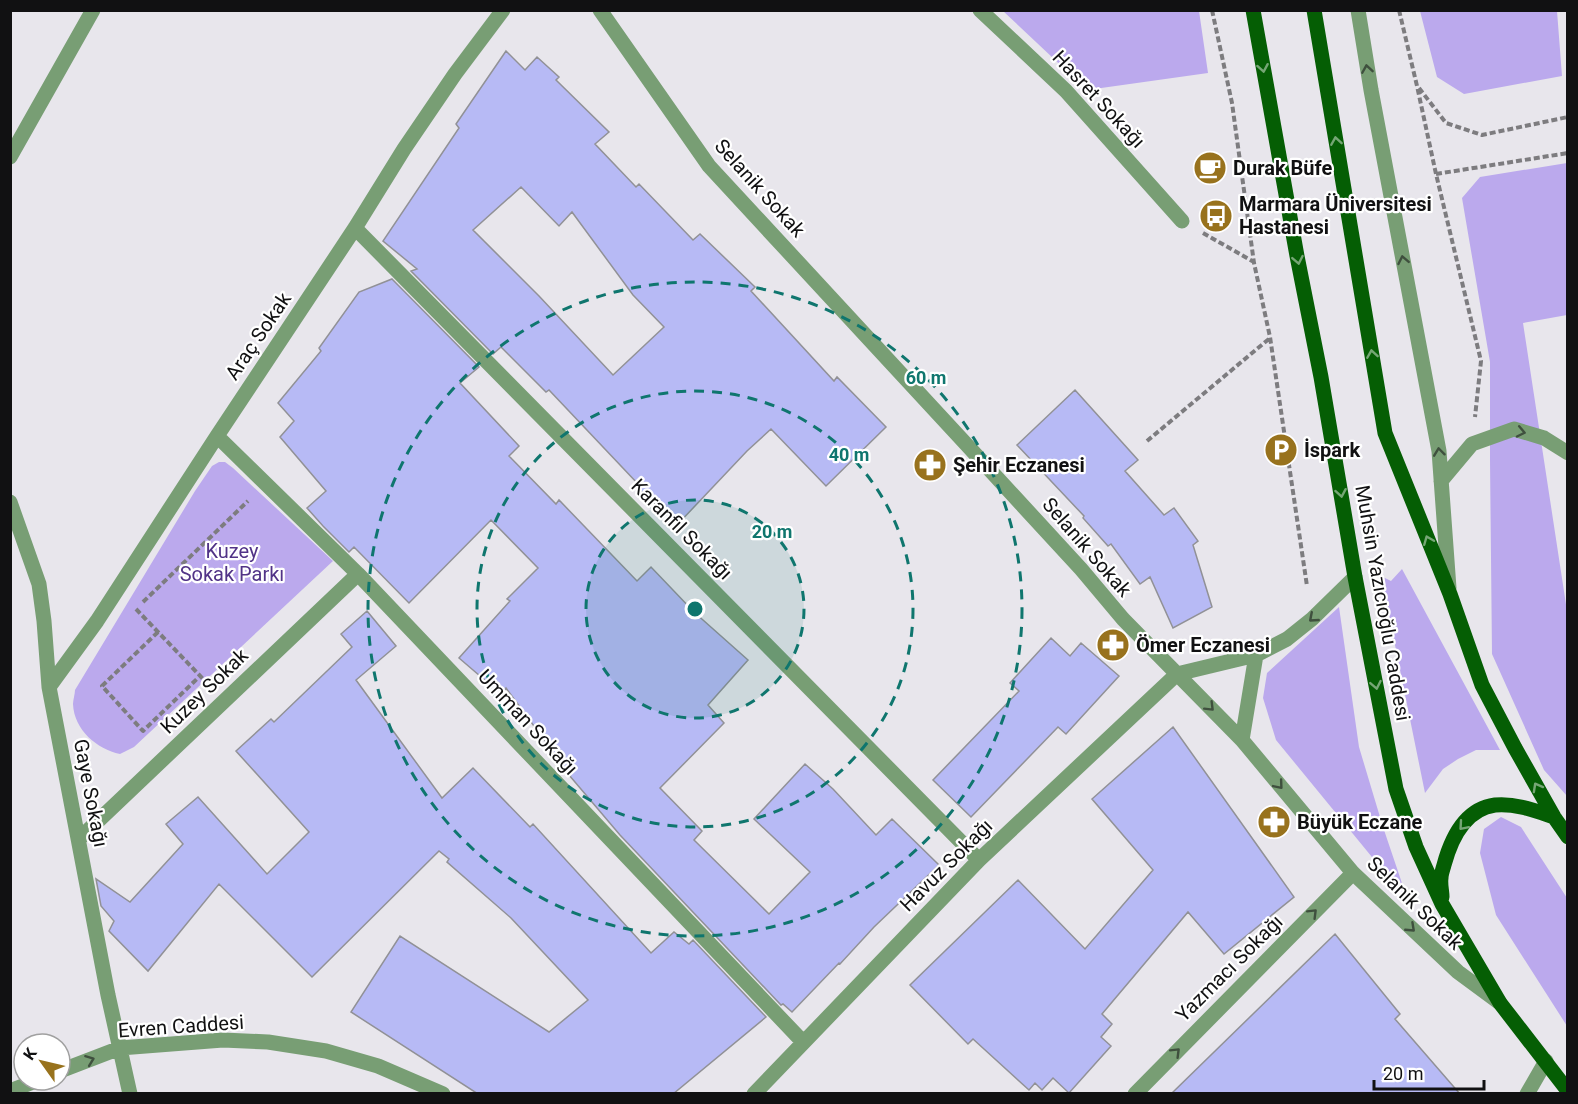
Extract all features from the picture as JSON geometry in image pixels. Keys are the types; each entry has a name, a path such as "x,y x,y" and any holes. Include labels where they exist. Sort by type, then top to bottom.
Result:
{"main road":[{"name":"Muhsin Yazıcıoğlu Caddesi","path":"1253,10 1297,256 1322,377 1355,578 1396,789 1416,848 1442,904 1500,1003 1568,1091"},
{"name":"Muhsin Yazıcıoğlu Caddesi","path":"1314,10 1385,433 1450,594 1482,685 1554,817 1568,837"},
{"path":"1442,904 1441,878 1450,845 1461,826 1477,812 1494,805 1511,805 1554,817"}],"street":[{"path":"10,157 93,10"},
{"name":"Araç Sokak","path":"49,687 97,621 355,228 404,149 503,10"},
{"name":"Selanik Sokak","path":"600,10 708,166 974,452 1081,569 1123,619 1242,740 1353,873 1458,972 1500,1003"},
{"name":"Hasret Sokağı","path":"980,10 1066,91 1182,221"},
{"path":"1358,10 1373,102 1439,451 1450,594"},
{"name":"Karanfil Sokağı","path":"355,228 979,860"},
{"path":"1441,481 1472,444 1514,429 1544,438 1568,453"},
{"name":"Umman Sokağı","path":"217,436 358,573 803,1042"},
{"name":"Gaye Sokağı","path":"10,502 39,584 49,687 108,995 130,1094"},
{"name":"Kuzey Sokak","path":"79,839 358,573"},
{"path":"1177,675 1256,656 1287,639 1312,619 1355,578"},
{"path":"1242,740 1256,656"},
{"name":"Havuz Sokağı","path":"754,1094 979,860 1177,675"},
{"name":"Yazmacı Sokağı","path":"1135,1094 1353,873"},
{"name":"Evren Caddesi","path":"72,1066 120,1048 223,1040 268,1042 326,1051 378,1066 443,1094"},
{"path":"1527,1094 1546,1061"}],"path":[{"path":"1212,10 1232,103 1254,263 1270,337 1312,619"},
{"path":"1399,10 1481,361 1472,444"},
{"path":"1418,86 1446,123 1482,135 1568,117"},
{"path":"1436,174 1568,153"},
{"path":"1182,221 1254,263"},
{"path":"1147,441 1270,337"},
{"path":"205,681 136,609 252,498"},
{"path":"158,632 102,686 143,731 200,676"}],"green space":[{"path":"1003,11 1199,11 1208,73 1087,90"},
{"path":"1420,11 1557,11 1562,76 1464,94 1437,77"},
{"path":"1567,163 1567,315 1523,323 1567,611 1567,796 1544,770 1492,654 1490,362 1462,198 1480,177"},
{"name":"Kuzey Sokak Parkı","path":"225,462 233,468 333,561 134,747 120,754 103,748 88,737 78,722 73,704 75,690 195,491 212,466"},
{"path":"1402,569 1500,750 1476,750 1458,759 1443,769 1425,793 1381,576 1391,581"},
{"path":"1339,607 1359,747 1408,901 1276,740 1263,698 1267,673"},
{"path":"1501,817 1521,827 1567,898 1567,1026 1496,915 1480,853 1484,829"}],"building":[{"path":"506,51 525,70 537,57 559,77 556,80 609,132 595,144 636,187 639,184 693,240 700,234 755,287 751,291 834,381 837,377 886,427 826,486 771,429 677,525 637,487 639,485 549,390 546,392 501,347 493,354 411,271 417,269 383,241 459,128 456,124","holes":["521,187 559,226 572,212 633,295 664,327 613,375 473,230"]},
{"path":"392,279 479,367 460,383 519,446 509,456 556,504 559,500 637,581 651,567 694,612 748,660 708,705 724,723 660,788 702,831 694,840 769,914 810,872 754,819 805,764 833,789 876,835 892,819 939,865 874,927 792,1012 783,1004 781,1005 620,835 569,775 506,688 501,694 459,658 510,601 507,599 538,568 491,520 409,603 354,547 349,552 307,508 326,491 280,437 294,421 278,403 321,351 319,348 359,292"},
{"path":"1075,390 1138,460 1125,471 1164,515 1174,508 1198,541 1193,545 1212,607 1173,628 1150,577 1140,584 1111,544 1108,546 1083,518 1084,516 1017,445"},
{"path":"367,611 396,646 356,680 442,798 473,768 530,827 533,824 651,953 674,932 689,944 693,940 766,1017 673,1094 478,1094 351,1012 400,936 549,1032 588,1000 511,918 447,862 449,859 439,851 312,977 219,884 148,971 109,931 114,921 101,906 96,879 130,902 183,844 166,824 198,797 267,874 309,832 236,751 271,719 274,722 352,647 341,634"},
{"path":"1051,638 1070,656 1081,643 1119,676 1066,734 1058,727 971,817 933,780 1019,691 1010,683"},
{"path":"1173,727 1294,897 1224,954 1188,912 1102,1014 1112,1024 1101,1037 1111,1046 1069,1093 1053,1078 1042,1090 1035,1083 1029,1090 973,1039 968,1044 910,985 1018,880 1085,949 1153,870 1092,799"},
{"path":"1335,934 1400,1014 1395,1019 1460,1094 1171,1094"}],"place":[{"name":"Durak Büfe","path":"1210,168"},
{"name":"Marmara Üniversitesi Hastanesi","path":"1216,216"},
{"name":"İspark","path":"1281,450"},
{"name":"Şehir Eczanesi","path":"930,465"},
{"name":"Ömer Eczanesi","path":"1113,645"},
{"name":"Büyük Eczane","path":"1274,822"}]}
